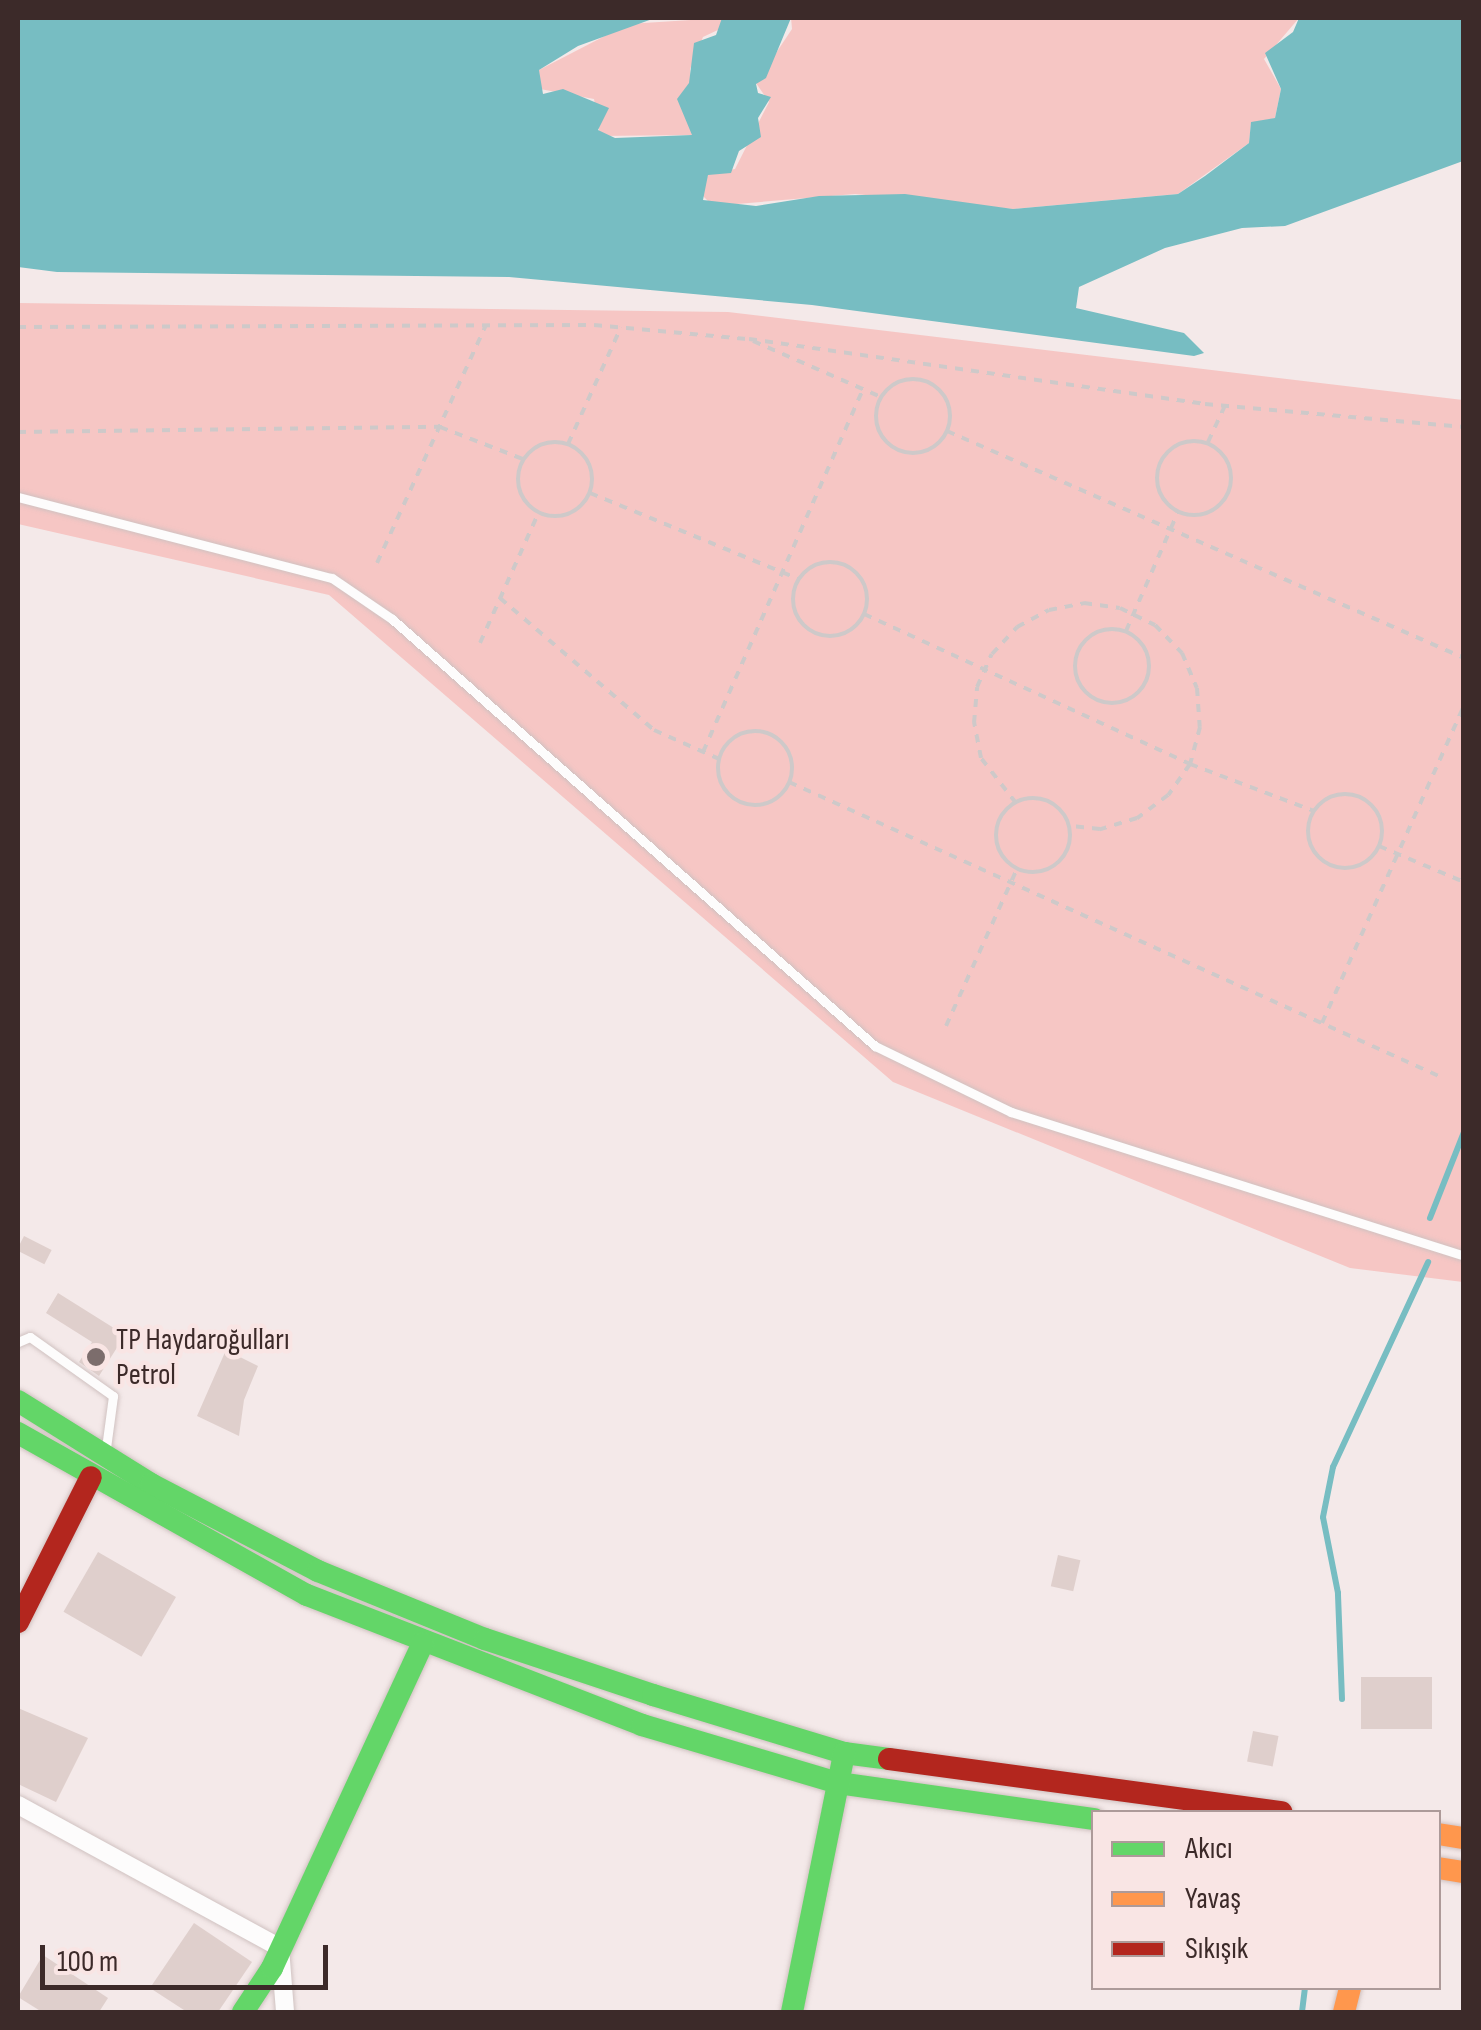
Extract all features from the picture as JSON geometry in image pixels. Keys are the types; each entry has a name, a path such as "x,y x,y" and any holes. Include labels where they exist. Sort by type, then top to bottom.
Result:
{"main road":[{"path":"18,1401 104,1455 318,1571 485,1639 844,1752 1266,1810"},
{"path":"18,1433 91,1478 307,1594 423,1643 642,1725 838,1783 1091,1819"},
{"path":"18,1622 91,1478"},
{"path":"243,2012 280,1948 423,1643"},
{"path":"792,2012 844,1752"}],"street":[{"path":"18,1805 280,1948 285,2012"}],"lane":[{"path":"18,497 332,578 392,620 875,1046 1010,1112 1464,1256"},
{"path":"18,1342 30,1338 113,1396 104,1455"}],"path":[{"path":"377,563 486,325"},
{"path":"18,327 621,328 748,338 1225,406 1464,427"},
{"path":"568,444 621,328"},
{"path":"748,338 881,396"},
{"path":"901,381 926,382 944,397 947,431 920,453 897,450 876,421 881,396 901,381"},
{"path":"703,752 864,388"},
{"path":"1207,444 1225,406"},
{"path":"18,432 440,427 524,459"},
{"path":"947,431 1464,658"},
{"path":"544,443 568,444 591,470 589,493 573,511 539,512 518,483 524,459 544,443"},
{"path":"1182,443 1207,444 1225,459 1228,493 1201,515 1178,512 1157,483 1162,458 1182,443"},
{"path":"589,493 798,579"},
{"path":"480,643 539,512"},
{"path":"1125,632 1178,512"},
{"path":"818,564 843,564 866,590 864,614 837,635 814,632 793,603 798,579 818,564"},
{"path":"500,598 654,730 719,760"},
{"path":"1016,803 981,758 974,723 984,672 1017,627 1049,610 1084,603 1133,614 1155,625 1182,653 1197,688 1200,727 1190,764 1168,795 1137,818 1100,829 1069,826 1046,800 1016,803 1002,815 996,840 1017,869"},
{"path":"864,614 1190,764 1314,811"},
{"path":"1100,631 1125,632 1143,647 1146,681 1130,698 1096,700 1075,671 1080,646 1100,631"},
{"path":"1322,1023 1464,705"},
{"path":"768,734 786,748 789,782 762,804 739,801 722,784 719,760 732,738 768,734"},
{"path":"789,782 1443,1078"},
{"path":"1334,796 1359,796 1381,822 1379,846 1364,863 1330,864 1312,848 1314,811 1334,796"},
{"path":"1017,869 1052,867 1067,850 1069,826"},
{"path":"1379,846 1464,882"},
{"path":"946,1026 1017,869"}],"shaded area":[{"path":"722,18 722,28 703,37 690,69 692,135 600,136 594,99 540,89 539,70 628,24"},
{"path":"791,18 1299,18 1264,59 1281,89 1275,118 1251,123 1249,143 1178,194 1013,209 855,194 713,206 702,195 708,174 735,169 769,102 756,83 792,29"},
{"path":"18,303 728,312 1463,400 1463,1282 1350,1268 893,1082 329,595 18,524"}],"water":[{"path":"18,18 655,18 578,46 539,70 543,94 563,89 609,108 598,130 615,138 692,135 677,99 689,83 694,43 716,35 722,18 791,18 766,78 756,84 758,93 771,97 758,118 761,137 739,151 731,173 708,175 703,200 756,206 819,196 905,194 1013,209 1178,194 1205,176 1249,143 1251,122 1275,118 1281,89 1265,53 1293,32 1299,18 1463,18 1463,161 1285,226 1242,228 1165,248 1079,287 1076,308 1184,333 1204,353 1194,356 812,305 509,277 57,272 18,267"}],"building":[{"path":"24,1236 52,1250 44,1264 18,1251"},
{"path":"58,1293 125,1335 99,1376 79,1362 92,1342 46,1313"},
{"path":"226,1350 258,1366 244,1400 239,1436 197,1416"},
{"path":"98,1552 176,1597 141,1657 64,1612"},
{"path":"1058,1555 1080,1560 1073,1591 1051,1586"},
{"path":"1361,1677 1432,1677 1432,1729 1361,1729"},
{"path":"18,1708 88,1738 56,1802 18,1784"},
{"path":"1253,1731 1279,1736 1273,1766 1247,1761"},
{"path":"194,1923 252,1962 218,2012 187,2012 150,1988"},
{"path":"43,1955 108,1998 99,2012 42,2012 18,1997"}],"waterway":[{"path":"1430,1218 1464,1132"},
{"path":"1342,1699 1338,1593 1323,1517 1333,1467 1428,1262"},
{"path":"1302,2012 1305,1990"}],"traffic: fast":[{"path":"18,1401 151,1484 318,1571 485,1639 653,1695 844,1753 889,1759"},
{"path":"18,1433 307,1595 642,1725 838,1783 1091,1819"},
{"path":"243,2012 272,1968 423,1643"},
{"path":"792,2012 844,1753"}],"traffic: slow":[{"path":"1441,1834 1464,1838"},
{"path":"1441,1868 1464,1872"},
{"path":"1344,2012 1350,1990"}],"traffic: jam":[{"path":"18,1622 91,1477"},
{"path":"889,1759 1266,1810"}],"place":[{"name":"TP Haydaroğulları Petrol","path":"96,1357"}]}
